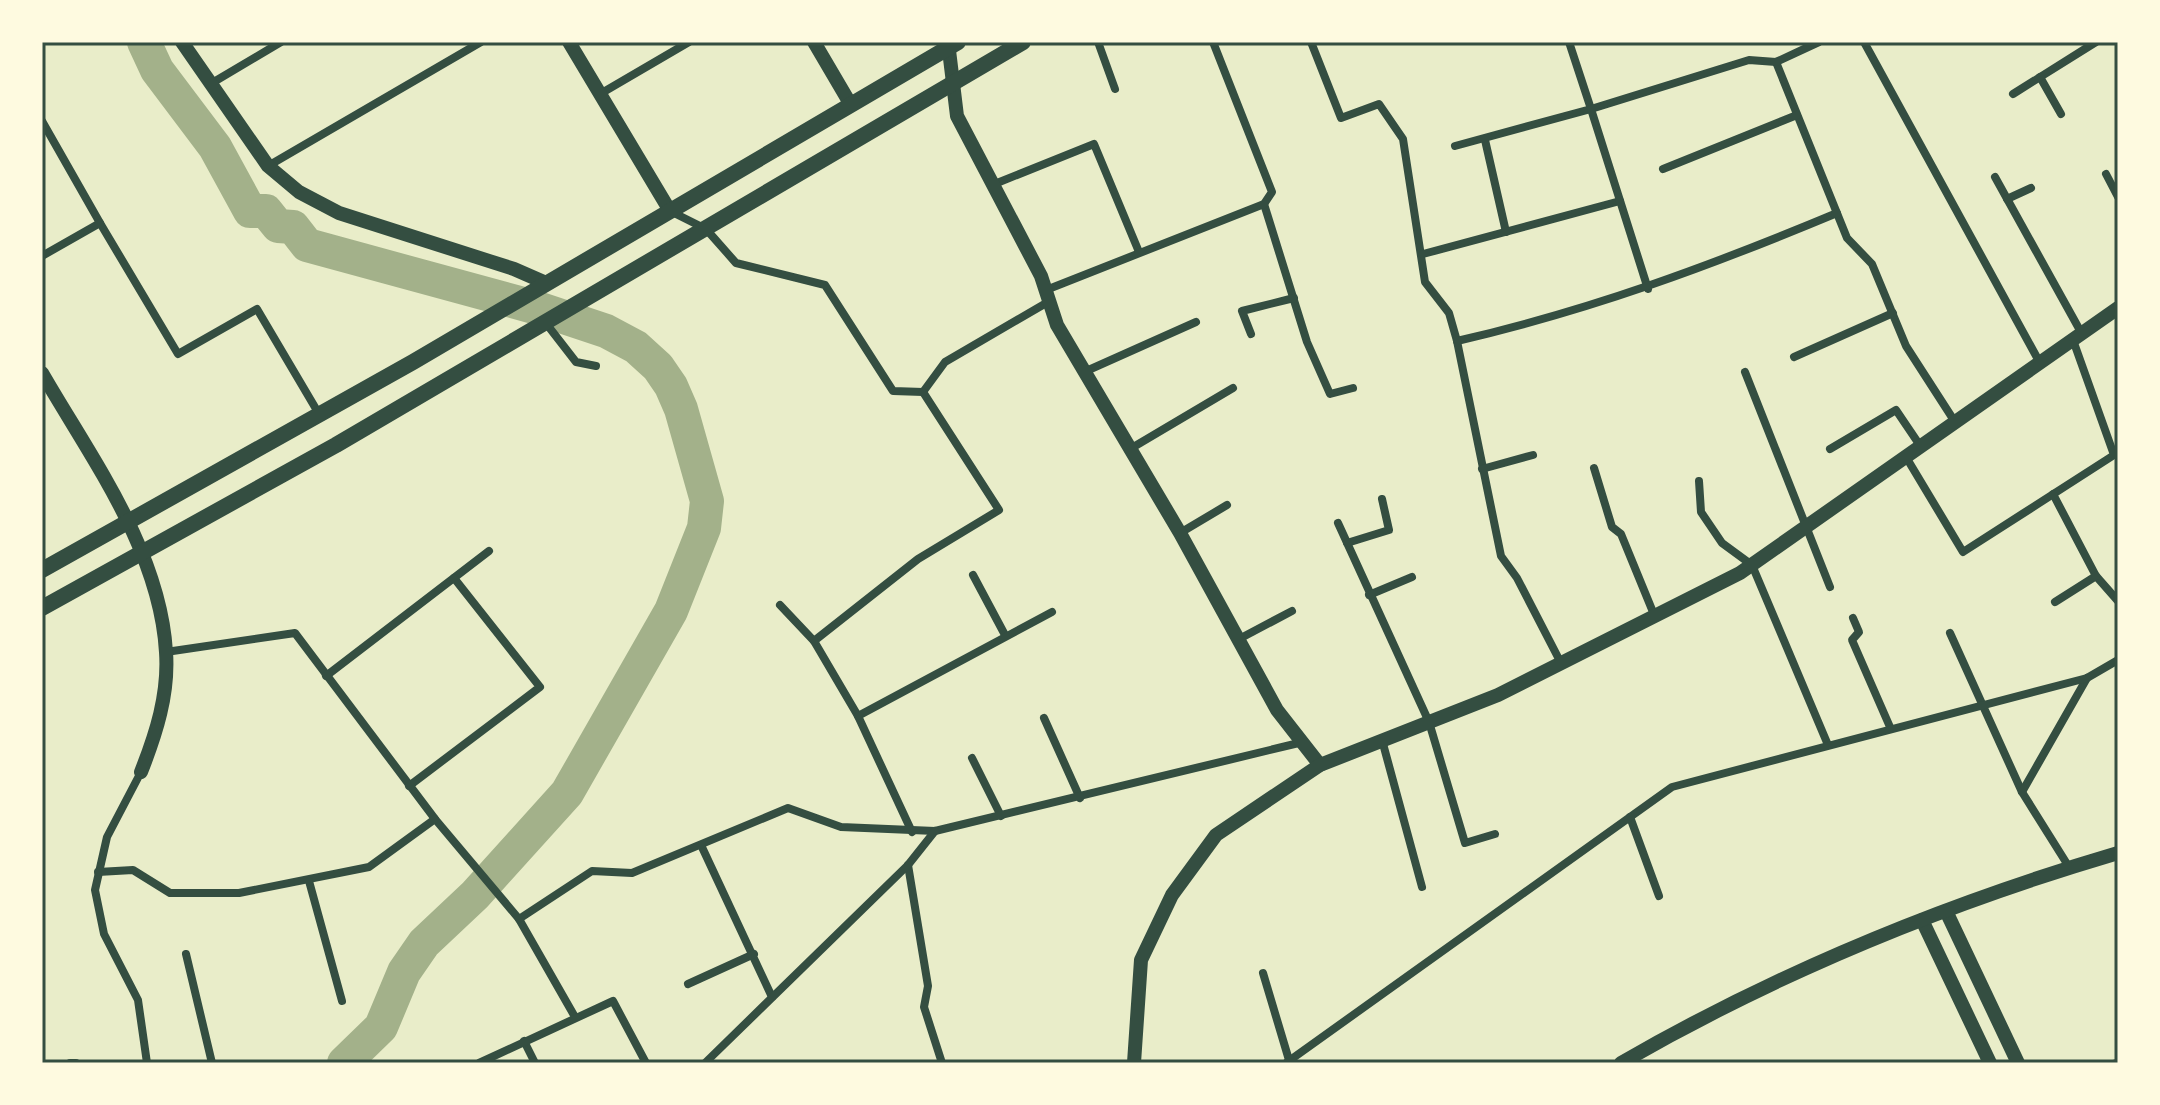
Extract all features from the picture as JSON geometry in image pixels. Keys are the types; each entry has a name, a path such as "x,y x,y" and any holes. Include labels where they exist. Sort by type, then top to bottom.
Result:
{"main road":[{"path":"42,608 336,445 1023,42"},
{"path":"42,570 487,318 952,44"}],"street":[{"path":"182,42 268,166 299,192 339,213 514,269 541,286"},
{"path":"212,83 281,42"},
{"path":"268,166 481,42"},
{"path":"569,42 670,211 706,229 736,263 825,285 893,391 923,392"},
{"path":"600,94 689,42"},
{"path":"814,42 851,105"},
{"path":"1098,42 1115,89"},
{"path":"923,392 945,362 1047,296 1139,252 1264,204 1272,192 1214,42"},
{"path":"1311,42 1341,118 1379,104 1403,139 1425,282 1449,313 1457,341 1501,556 1517,578 1562,665"},
{"path":"1569,42 1648,289"},
{"path":"1455,146 1591,109 1749,60 1776,62 1819,42"},
{"path":"1864,42 2040,363"},
{"path":"2013,94 2096,42"},
{"path":"952,44 957,116 1047,296 1057,325 1180,533 1277,710 1320,765"},
{"path":"1776,62 1847,238 1872,264 1906,346 1956,423"},
{"path":"2040,77 2061,114"},
{"path":"1663,169 1797,115"},
{"path":"42,121 178,354 257,309 319,414"},
{"path":"1485,140 1506,232"},
{"path":"992,185 1094,144 1139,252"},
{"path":"2106,174 2118,197"},
{"path":"1906,457 1963,552 2116,453 2078,337 1995,177"},
{"path":"2007,199 2031,188"},
{"path":"1423,254 1620,201"},
{"path":"1264,204 1294,298 1330,394 1353,388"},
{"path":"1457,341 1648,289 1837,213"},
{"path":"42,256 100,223"},
{"path":"1251,334 1242,311 1294,298"},
{"path":"1134,1063 1141,960 1172,895 1216,835 1320,765 1562,665 1752,565 2118,308"},
{"path":"1794,357 1893,313"},
{"path":"1084,372 1196,322"},
{"path":"538,326 576,362 596,366"},
{"path":"1745,372 1830,587"},
{"path":"42,373 127,523 140,552 158,605 166,652 160,716 141,772 107,837 95,890 104,934 138,1000 147,1063"},
{"path":"1130,449 1233,388"},
{"path":"814,641 918,559 999,510 923,392"},
{"path":"1830,449 1896,410 1921,447"},
{"path":"1482,469 1533,455"},
{"path":"1594,468 1612,527 1621,534 1655,617"},
{"path":"1699,481 1701,512 1710,530 1722,543 1752,565 1828,745"},
{"path":"2053,494 2096,576 2118,601"},
{"path":"1347,543 1389,530 1382,499"},
{"path":"1180,533 1227,505"},
{"path":"1338,523 1429,722 1465,843 1495,834"},
{"path":"326,676 489,551"},
{"path":"973,575 1005,635"},
{"path":"2055,602 2096,576"},
{"path":"1369,595 1412,577"},
{"path":"409,786 540,687 454,578"},
{"path":"780,605 814,641 858,716 912,832"},
{"path":"1239,639 1292,611"},
{"path":"858,716 1052,612"},
{"path":"1853,618 1859,632 1852,640 1890,727"},
{"path":"166,652 295,633 409,786 519,919 575,1017"},
{"path":"1950,633 1985,704 2022,792 2069,867"},
{"path":"1263,973 1287,1062 1672,787 1890,727 2087,678 2118,660"},
{"path":"2022,792 2087,678"},
{"path":"1044,718 1080,798"},
{"path":"1382,740 1422,887"},
{"path":"519,919 592,871 632,873 788,808 841,827 935,831 1303,742"},
{"path":"972,758 1001,816"},
{"path":"1630,817 1659,896"},
{"path":"98,872 133,870 170,893 239,893 369,867 435,819"},
{"path":"705,1063 908,865 935,831"},
{"path":"701,845 772,997"},
{"path":"1621,1063 1802,970 1946,911 2118,853"},
{"path":"908,865 928,986 924,1007 942,1063"},
{"path":"309,881 342,1001"},
{"path":"1946,911 2018,1063"},
{"path":"1922,920 1990,1063"},
{"path":"186,954 211,1063"},
{"path":"688,984 754,954"},
{"path":"479,1063 613,1001 646,1063"},
{"path":"524,1041 535,1063"}],"waterway":[{"path":"144,42 157,70 215,147 250,211 266,211 278,226 293,227 307,245 534,307 606,331 636,347 658,367 671,386 681,409 707,501 704,528 671,611 567,793 475,895 424,943 404,972 381,1027 344,1063"}],"railway":[{"path":"2113,1063 2118,1061"}]}
